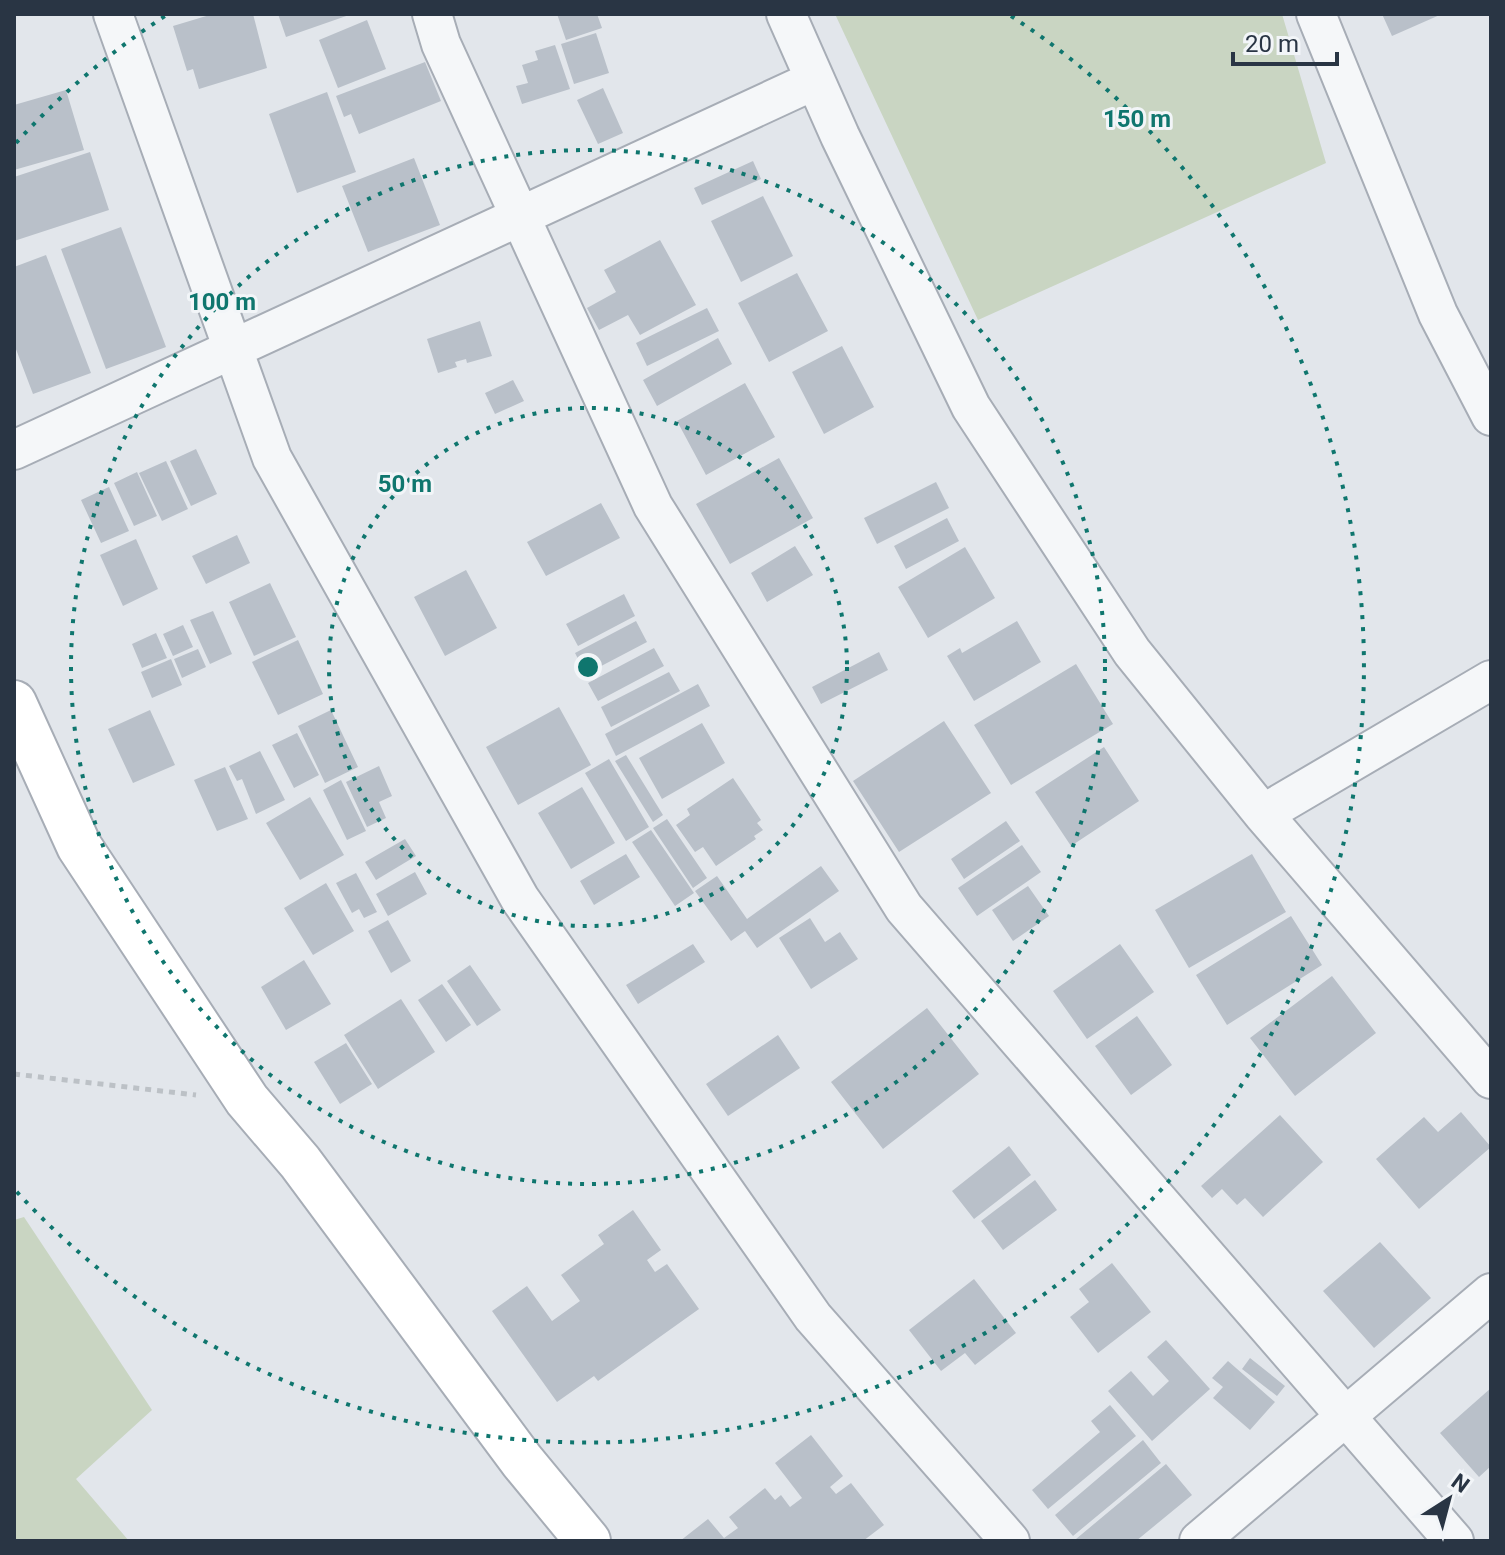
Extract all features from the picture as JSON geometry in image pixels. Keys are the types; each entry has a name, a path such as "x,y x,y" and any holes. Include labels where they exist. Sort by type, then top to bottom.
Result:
{"street":[{"path":"113,14 272,458 520,899 813,1317 1010,1541"},
{"path":"432,14 441,44 653,506 904,908 1454,1541"},
{"path":"786,14 971,407 1132,652 1263,814 1491,1079"},
{"path":"1316,14 1438,314 1491,416"},
{"path":"14,450 815,80"},
{"path":"1263,814 1491,680"},
{"path":"14,703 79,846 247,1100 300,1162 522,1461 588,1541"},
{"path":"1199,1541 1491,1293"}],"path":[{"path":"14,1074 247,1100"}],"green space":[{"path":"835,14 1282,14 1326,163 978,320"},
{"path":"24,1217 152,1410 76,1479 129,1541 14,1541 14,1220"}],"building":[{"path":"213,14 253,14 267,68 199,89 193,69 187,71 173,26"},
{"path":"278,14 352,14 286,37"},
{"path":"557,14 597,14 602,28 566,40"},
{"path":"1382,14 1442,14 1392,36"},
{"path":"367,20 386,69 338,88 319,40"},
{"path":"596,33 609,73 574,84 561,44"},
{"path":"555,45 570,89 522,104 516,86 528,83 522,65 538,60 535,51"},
{"path":"425,62 441,101 359,134 351,114 344,117 336,96"},
{"path":"603,88 623,133 598,144 577,100"},
{"path":"66,90 84,150 14,170 14,105"},
{"path":"327,92 356,172 297,193 269,114"},
{"path":"90,152 109,210 14,241 14,177"},
{"path":"414,158 440,225 368,252 342,186"},
{"path":"753,161 761,179 702,205 694,188"},
{"path":"763,196 793,256 741,282 711,221"},
{"path":"121,227 166,347 106,369 61,249"},
{"path":"660,240 696,305 640,335 628,315 599,330 587,308 616,292 604,270"},
{"path":"46,255 91,373 33,394 14,344 14,267"},
{"path":"797,273 828,331 769,362 738,303"},
{"path":"707,308 719,331 647,366 636,343"},
{"path":"480,321 492,356 467,363 466,359 455,362 457,367 438,373 427,339"},
{"path":"718,338 732,364 657,406 643,380"},
{"path":"842,346 874,407 824,434 792,372"},
{"path":"513,380 524,401 495,414 485,393"},
{"path":"745,383 775,437 706,475 677,421"},
{"path":"196,449 217,494 191,506 170,461"},
{"path":"779,458 813,518 730,564 696,504"},
{"path":"166,461 188,509 162,521 139,473"},
{"path":"137,472 157,516 134,526 114,483"},
{"path":"936,482 949,508 877,544 864,518"},
{"path":"109,487 129,531 101,543 81,500"},
{"path":"601,503 620,538 546,576 527,542"},
{"path":"947,518 959,541 906,569 894,546"},
{"path":"237,535 250,563 206,584 192,556"},
{"path":"136,539 158,589 123,606 100,555"},
{"path":"795,546 813,575 767,602 751,573"},
{"path":"965,547 995,598 928,638 898,587"},
{"path":"466,570 497,628 445,656 414,597"},
{"path":"270,583 296,637 254,656 229,602"},
{"path":"624,594 635,616 578,646 566,624"},
{"path":"213,611 232,654 210,664 190,620"},
{"path":"636,621 647,642 586,674 575,653"},
{"path":"1017,621 1041,662 974,701 947,656 960,648 962,653"},
{"path":"183,625 193,647 173,656 163,634"},
{"path":"156,633 167,658 142,668 132,644"},
{"path":"298,640 323,694 278,715 252,662"},
{"path":"654,648 664,666 598,701 588,683"},
{"path":"198,649 206,667 182,678 174,659"},
{"path":"879,652 888,670 821,704 812,687"},
{"path":"171,659 182,685 152,698 141,672"},
{"path":"1076,664 1113,724 1011,785 974,725"},
{"path":"669,672 680,691 611,727 601,707"},
{"path":"698,684 710,706 616,756 605,734"},
{"path":"559,707 591,765 518,805 486,747"},
{"path":"150,710 175,765 133,783 108,729"},
{"path":"331,710 358,767 325,783 298,726"},
{"path":"944,721 991,793 899,852 853,781"},
{"path":"702,723 725,763 662,799 639,758"},
{"path":"297,733 319,775 294,788 272,745"},
{"path":"1104,747 1139,801 1071,846 1035,792"},
{"path":"260,751 285,800 256,814 242,779 237,781 229,766"},
{"path":"626,755 663,815 653,822 615,761"},
{"path":"609,759 649,827 626,841 585,773"},
{"path":"379,766 392,796 379,802 386,818 367,827 346,782"},
{"path":"225,767 248,819 217,831 194,780"},
{"path":"733,778 761,820 757,823 763,830 754,836 756,839 716,866 703,847 695,852 676,825 690,815 687,809"},
{"path":"341,780 366,831 347,840 323,790"},
{"path":"582,787 615,843 571,869 538,813"},
{"path":"310,797 344,855 300,880 266,823"},
{"path":"667,819 707,878 693,888 653,828"},
{"path":"1006,821 1020,841 964,879 951,859"},
{"path":"651,830 694,893 675,906 632,842"},
{"path":"405,839 416,856 376,880 365,862"},
{"path":"1022,845 1041,872 977,916 958,888"},
{"path":"626,854 640,877 594,905 580,881"},
{"path":"1252,854 1286,912 1189,968 1155,910"},
{"path":"821,866 839,891 757,948 745,931 731,941 695,891 717,876 747,919"},
{"path":"415,872 427,894 388,916 376,894"},
{"path":"356,873 377,912 364,918 359,909 352,913 336,883"},
{"path":"326,883 354,931 313,955 284,908"},
{"path":"1028,886 1049,916 1013,941 992,910"},
{"path":"1291,916 1322,965 1227,1025 1196,975"},
{"path":"810,918 825,942 840,932 858,959 811,989 779,938"},
{"path":"388,920 411,961 391,973 368,931"},
{"path":"693,944 705,962 638,1004 626,985"},
{"path":"1120,944 1154,992 1087,1039 1053,991"},
{"path":"304,960 331,1004 286,1030 261,987"},
{"path":"470,965 501,1010 477,1026 447,981"},
{"path":"1332,976 1376,1033 1295,1096 1250,1038"},
{"path":"442,984 471,1025 446,1042 418,1000"},
{"path":"401,999 435,1052 378,1089 344,1035"},
{"path":"927,1008 979,1074 883,1149 831,1082"},
{"path":"1137,1016 1172,1065 1131,1095 1095,1046"},
{"path":"778,1035 800,1068 728,1116 706,1084"},
{"path":"346,1043 372,1084 340,1104 314,1062"},
{"path":"1461,1112 1491,1147 1419,1209 1376,1159 1424,1117 1438,1132"},
{"path":"1280,1115 1323,1162 1263,1217 1245,1198 1237,1205 1222,1189 1212,1198 1201,1186"},
{"path":"1009,1146 1031,1175 974,1219 952,1191"},
{"path":"1035,1180 1057,1210 1003,1250 981,1221"},
{"path":"633,1210 661,1250 647,1260 655,1272 667,1264 699,1309 598,1381 594,1376 557,1402 492,1311 527,1286 552,1321 580,1301 561,1275 604,1244 598,1235"},
{"path":"1380,1242 1431,1298 1374,1348 1323,1291"},
{"path":"1112,1263 1151,1312 1098,1353 1070,1317 1089,1302 1079,1289"},
{"path":"974,1279 1016,1333 975,1365 965,1353 941,1371 909,1330"},
{"path":"1166,1340 1210,1389 1152,1441 1108,1391 1131,1371 1153,1396 1169,1381 1147,1357"},
{"path":"1250,1358 1285,1386 1277,1396 1242,1369"},
{"path":"1228,1361 1275,1402 1250,1430 1213,1398 1223,1387 1212,1378"},
{"path":"1491,1388 1491,1466 1479,1477 1440,1433"},
{"path":"1110,1405 1136,1436 1048,1509 1032,1490 1100,1432 1091,1421"},
{"path":"811,1435 843,1476 830,1487 836,1494 851,1483 884,1525 863,1541 680,1541 708,1519 724,1538 738,1528 729,1517 765,1488 775,1500 781,1495 790,1507 802,1498 775,1463"},
{"path":"1143,1440 1161,1463 1073,1536 1055,1515"},
{"path":"1166,1464 1192,1495 1136,1541 1077,1541 1076,1539"}]}
